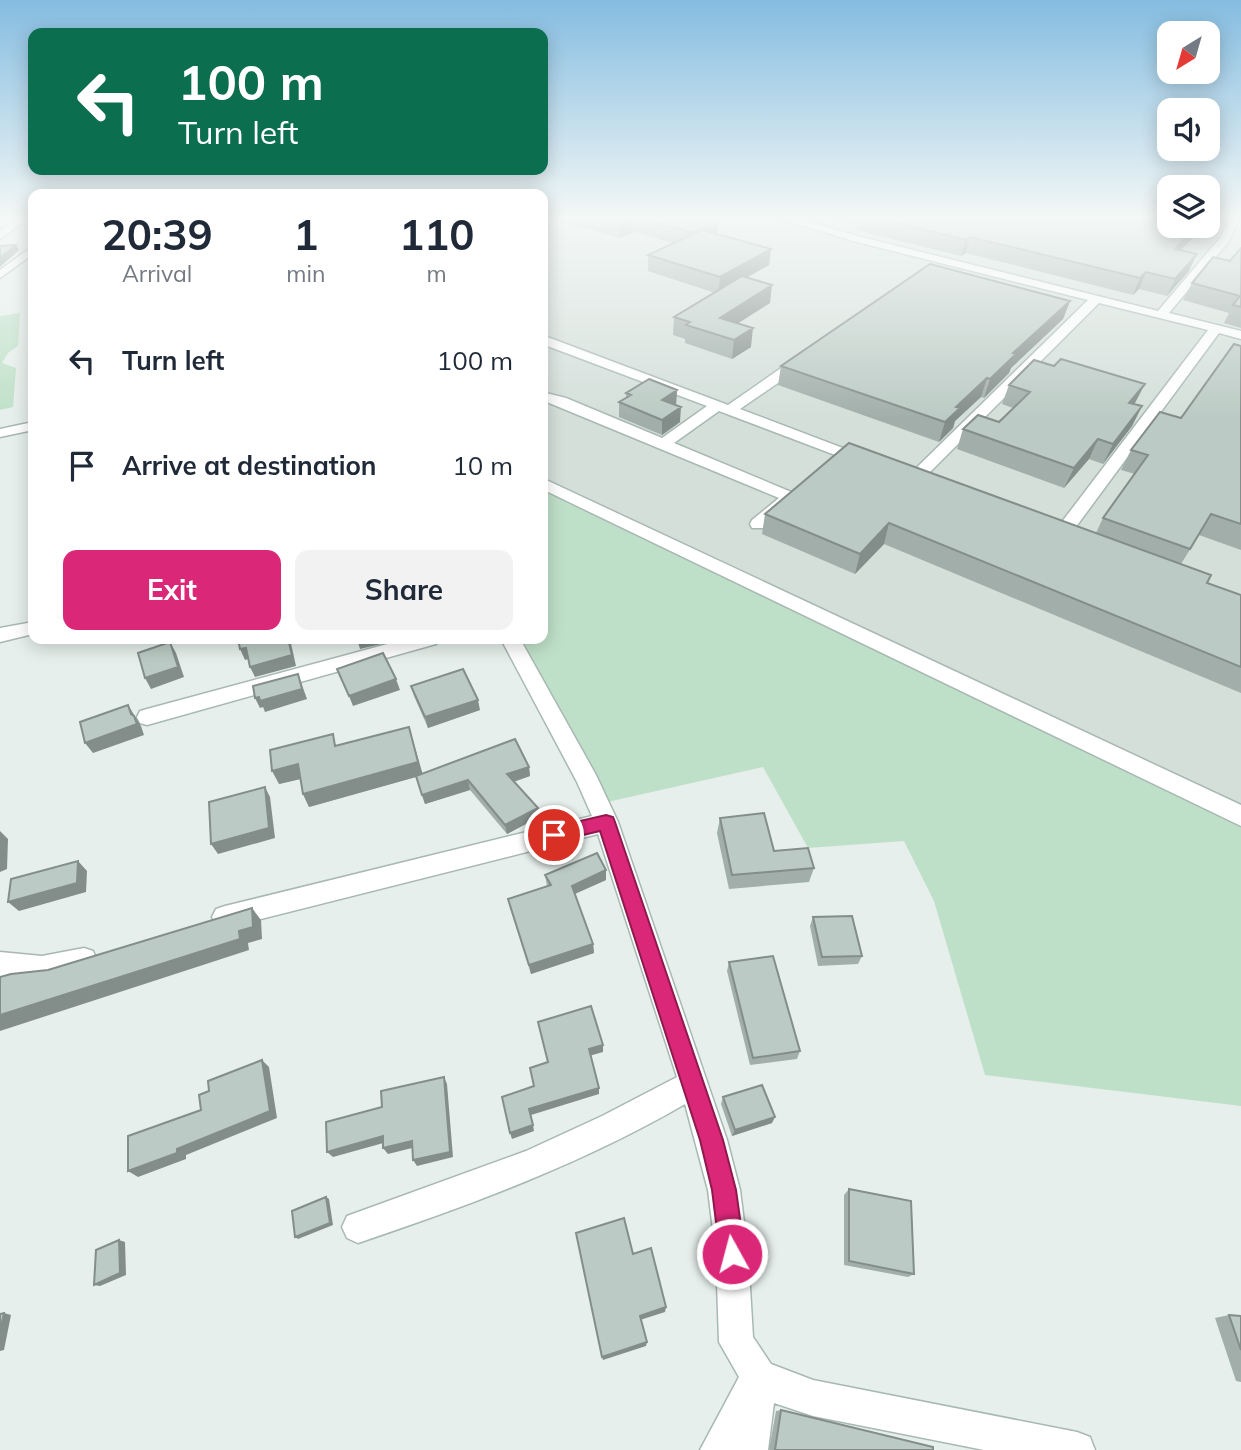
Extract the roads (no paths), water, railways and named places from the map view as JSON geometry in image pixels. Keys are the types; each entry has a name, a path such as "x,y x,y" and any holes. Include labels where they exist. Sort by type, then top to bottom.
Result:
{"street":[{"path":"1030,284 1241,335"},
{"path":"1162,314 1188,284"},
{"path":"913,480 1097,298"},
{"path":"1061,535 1216,328"},
{"path":"548,341 722,408 837,457 877,466"},
{"path":"663,444 808,355"},
{"path":"548,398 795,493 758,524"},
{"path":"0,433 28,427"},
{"path":"548,486 1241,816"},
{"path":"0,635 28,629"},
{"path":"147,717 411,644"},
{"path":"514,644 588,781 606,822 694,1083 724,1190 732,1254 736,1342 759,1376 785,1389 813,1398 1077,1450"},
{"path":"200,925 263,905 606,822"},
{"path":"0,964 22,970 61,967 112,952"},
{"path":"358,1227 464,1192 585,1141 638,1116 694,1083"},
{"path":"718,1450 759,1376"},
{"path":"750,1450 759,1376"}]}
